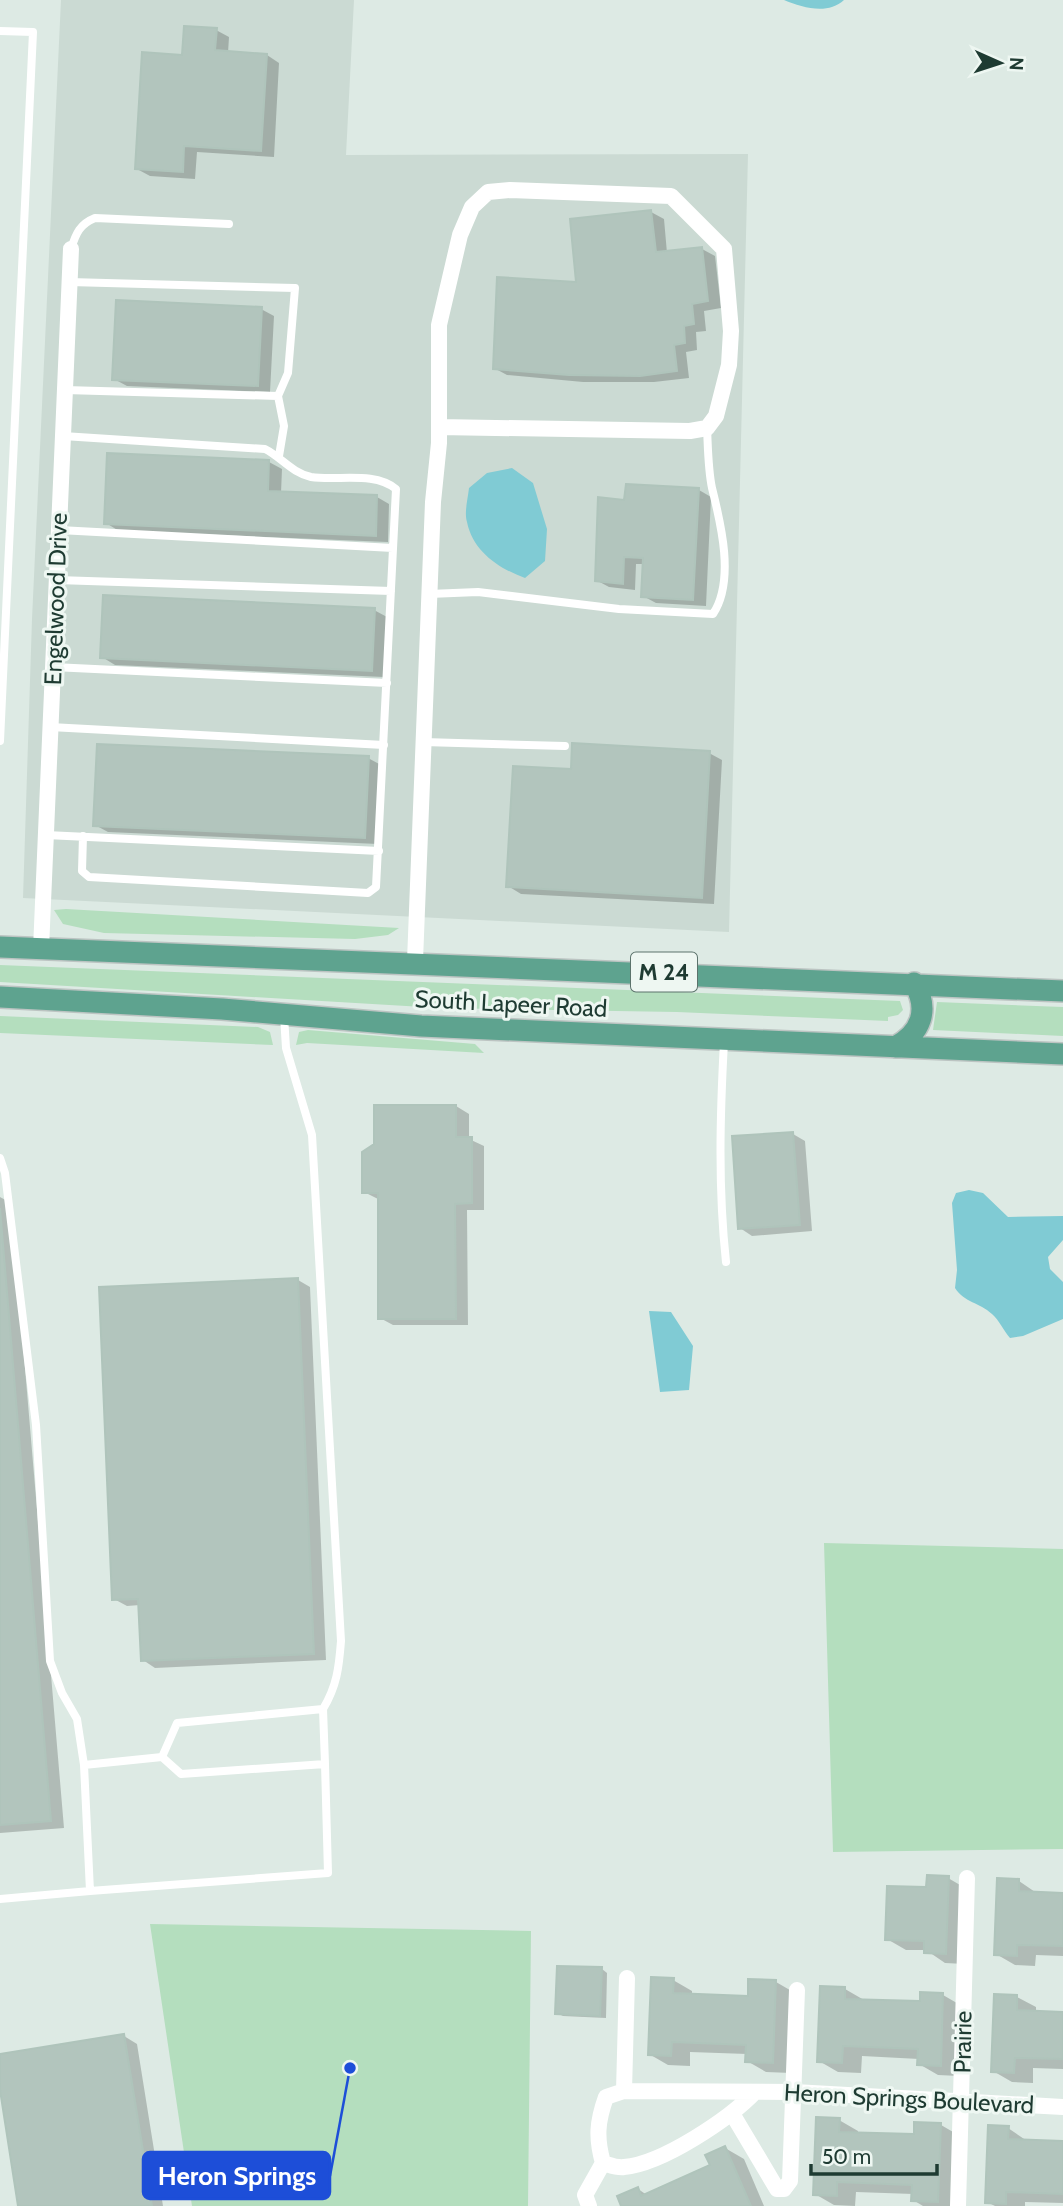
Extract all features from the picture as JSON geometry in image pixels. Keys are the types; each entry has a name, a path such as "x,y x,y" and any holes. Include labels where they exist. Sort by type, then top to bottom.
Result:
{"main road":[{"name":"South Lapeer Road","path":"0,947 415,961 1063,991"},
{"path":"895,1047 909,1039 920,1023 922,1003 914,983"},
{"name":"South Lapeer Road","path":"0,997 284,1014 421,1026 1063,1054"}],"street":[{"path":"415,961 429,594 439,427 439,325 460,235 472,207 488,192 510,190 670,196 724,249 732,348 716,416 707,428 690,431 439,427"},
{"name":"Engelwood Drive","path":"41,948 71,249"},
{"name":"Prairie","path":"958,2206 967,1878"},
{"path":"589,2206 585,2195 603,2164 597,2140 598,2119 606,2097 624,2091 627,1978"},
{"path":"733,2115 777,2189 784,2189 790,2181 797,1990"},
{"name":"Heron Springs Boulevard","path":"624,2091 794,2092 1063,2107"},
{"name":"Heron Springs Boulevard","path":"603,2164 622,2168 644,2164 733,2115 755,2092"}],"lane":[{"path":"0,31 33,32 0,741"},
{"path":"71,249 76,233 85,222 95,218 229,224"},
{"path":"69,282 295,288 288,373 278,396 284,426 279,456"},
{"path":"65,390 278,396"},
{"path":"429,594 478,592 619,609 713,614 723,600 723,539 719,505 712,488 707,428"},
{"path":"63,436 265,449 279,456 293,470 310,477 386,481 396,489 376,887 368,893 89,877 82,872 83,836"},
{"path":"59,530 393,548"},
{"path":"57,580 391,591"},
{"path":"53,667 387,683"},
{"path":"51,727 384,745"},
{"path":"423,742 565,746"},
{"path":"46,835 379,851"},
{"path":"0,1899 328,1873 323,1709 335,1689 341,1640 312,1135 286,1048 284,1014"},
{"path":"724,1039 719,1139 720,1195 726,1262"},
{"path":"0,1158 5,1173 36,1425 50,1661 62,1693 77,1719 84,1765 90,1891"},
{"path":"162,1757 177,1723 323,1709"},
{"path":"84,1765 162,1757 181,1774 325,1764"}],"shaded area":[{"path":"61,0 354,0 346,155 748,154 729,932 23,898 32,619"}],"green space":[{"path":"54,910 399,928 388,935 355,939 104,933 63,924"},
{"path":"0,965 900,1001 903,1010 898,1015 888,1017 888,1021 677,1012 440,1008 0,982"},
{"path":"937,1002 1063,1007 1063,1036 933,1030"},
{"path":"0,1016 258,1027 270,1032 273,1045 0,1033"},
{"path":"308,1030 475,1044 484,1053 307,1043 296,1045 299,1032"},
{"path":"824,1543 1063,1549 1063,1849 833,1852"},
{"path":"150,1924 531,1931 528,2206 192,2206"}],"water":[{"path":"784,0 844,0 838,5 815,9"},
{"path":"512,468 533,483 547,529 545,561 525,578 506,570 481,551 470,533 466,518 469,488 487,473"},
{"path":"969,1190 983,1193 1008,1217 1063,1216 1063,1240 1048,1257 1050,1269 1063,1282 1063,1319 1023,1336 1010,1338 992,1314 963,1297 955,1288 957,1270 952,1203 956,1193"},
{"path":"649,1311 671,1312 693,1346 689,1390 660,1392"}],"building":[{"path":"184,26 217,28 215,50 267,54 261,151 184,146 183,172 135,169 142,52 182,55"},
{"path":"651,210 656,252 702,247 708,301 692,304 694,324 684,326 685,343 674,345 677,371 640,376 569,375 493,369 497,277 576,282 570,219"},
{"path":"116,300 262,307 258,386 112,380"},
{"path":"107,453 269,460 268,491 377,495 376,536 104,524"},
{"path":"626,484 699,488 693,600 641,597 643,558 624,557 623,584 595,581 598,497 624,500"},
{"path":"103,595 375,608 372,671 100,658"},
{"path":"572,743 710,751 702,898 506,887 513,766 571,769"},
{"path":"97,744 369,756 365,838 93,826"},
{"path":"374,1105 456,1105 456,1137 472,1137 472,1203 455,1204 456,1319 378,1319 378,1193 362,1193 362,1152 374,1144"},
{"path":"793,1132 800,1225 738,1229 732,1136"},
{"path":"0,1208 51,1821 0,1825"},
{"path":"298,1278 314,1654 141,1661 138,1599 112,1600 99,1287"},
{"path":"927,1875 949,1876 946,1954 924,1953 924,1941 885,1940 887,1886 926,1887"},
{"path":"997,1878 1019,1879 1019,1891 1063,1893 1063,1946 1017,1945 1017,1956 994,1955"},
{"path":"557,1966 602,1967 600,2016 555,2014"},
{"path":"651,1977 674,1978 673,1993 748,1996 748,1979 776,1980 773,2063 745,2062 746,2045 672,2042 671,2056 648,2055"},
{"path":"820,1986 845,1987 845,1999 920,2001 920,1992 943,1993 941,2066 917,2065 918,2049 843,2046 842,2063 817,2062"},
{"path":"994,1994 1017,1995 1017,2010 1063,2012 1063,2059 1015,2058 1014,2073 991,2072"},
{"path":"124,2034 152,2206 18,2206 0,2090 0,2054"},
{"path":"816,2117 840,2118 839,2132 914,2134 914,2122 941,2123 938,2202 911,2201 912,2185 837,2182 837,2196 813,2195"},
{"path":"988,2125 1009,2126 1008,2139 1063,2141 1063,2194 1006,2192 1006,2204 985,2203"},
{"path":"725,2146 751,2206 621,2206 617,2196 638,2187 641,2196 710,2165 705,2155"}],"place":[{"name":"Heron Springs","path":"350,2068"}]}
